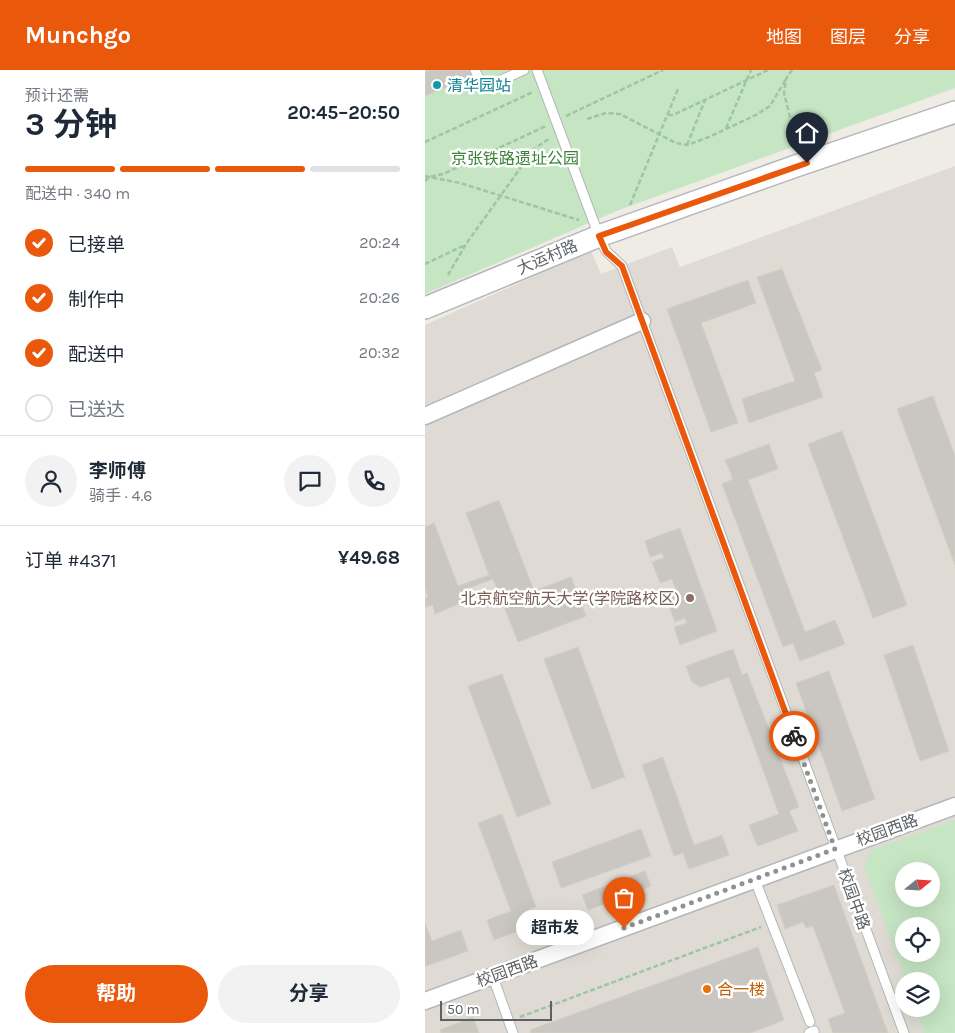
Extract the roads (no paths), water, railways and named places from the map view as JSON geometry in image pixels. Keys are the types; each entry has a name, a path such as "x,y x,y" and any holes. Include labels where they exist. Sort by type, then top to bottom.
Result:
{"street":[{"name":"大运村路","path":"425,308 599,236 955,112"},
{"path":"425,416 642,321"},
{"name":"校园西路","path":"425,1001 955,806"}],"lane":[{"path":"475,70 483,88 524,70"},
{"name":"校园中路","path":"537,70 599,236 606,252 622,266 904,1033"},
{"path":"755,880 810,1022"},
{"path":"493,977 513,1033"},
{"path":"809,1033 814,1031 814,1033"}],"place":[{"name":"清华园站","path":"437,85"},
{"name":"北京航空航天大学(学院路校区)","path":"690,598"},
{"name":"超市发","path":"624,928"},
{"name":"合一楼","path":"707,989"}],"park label":[{"name":"京张铁路遗址公园","path":"515,158"}]}
